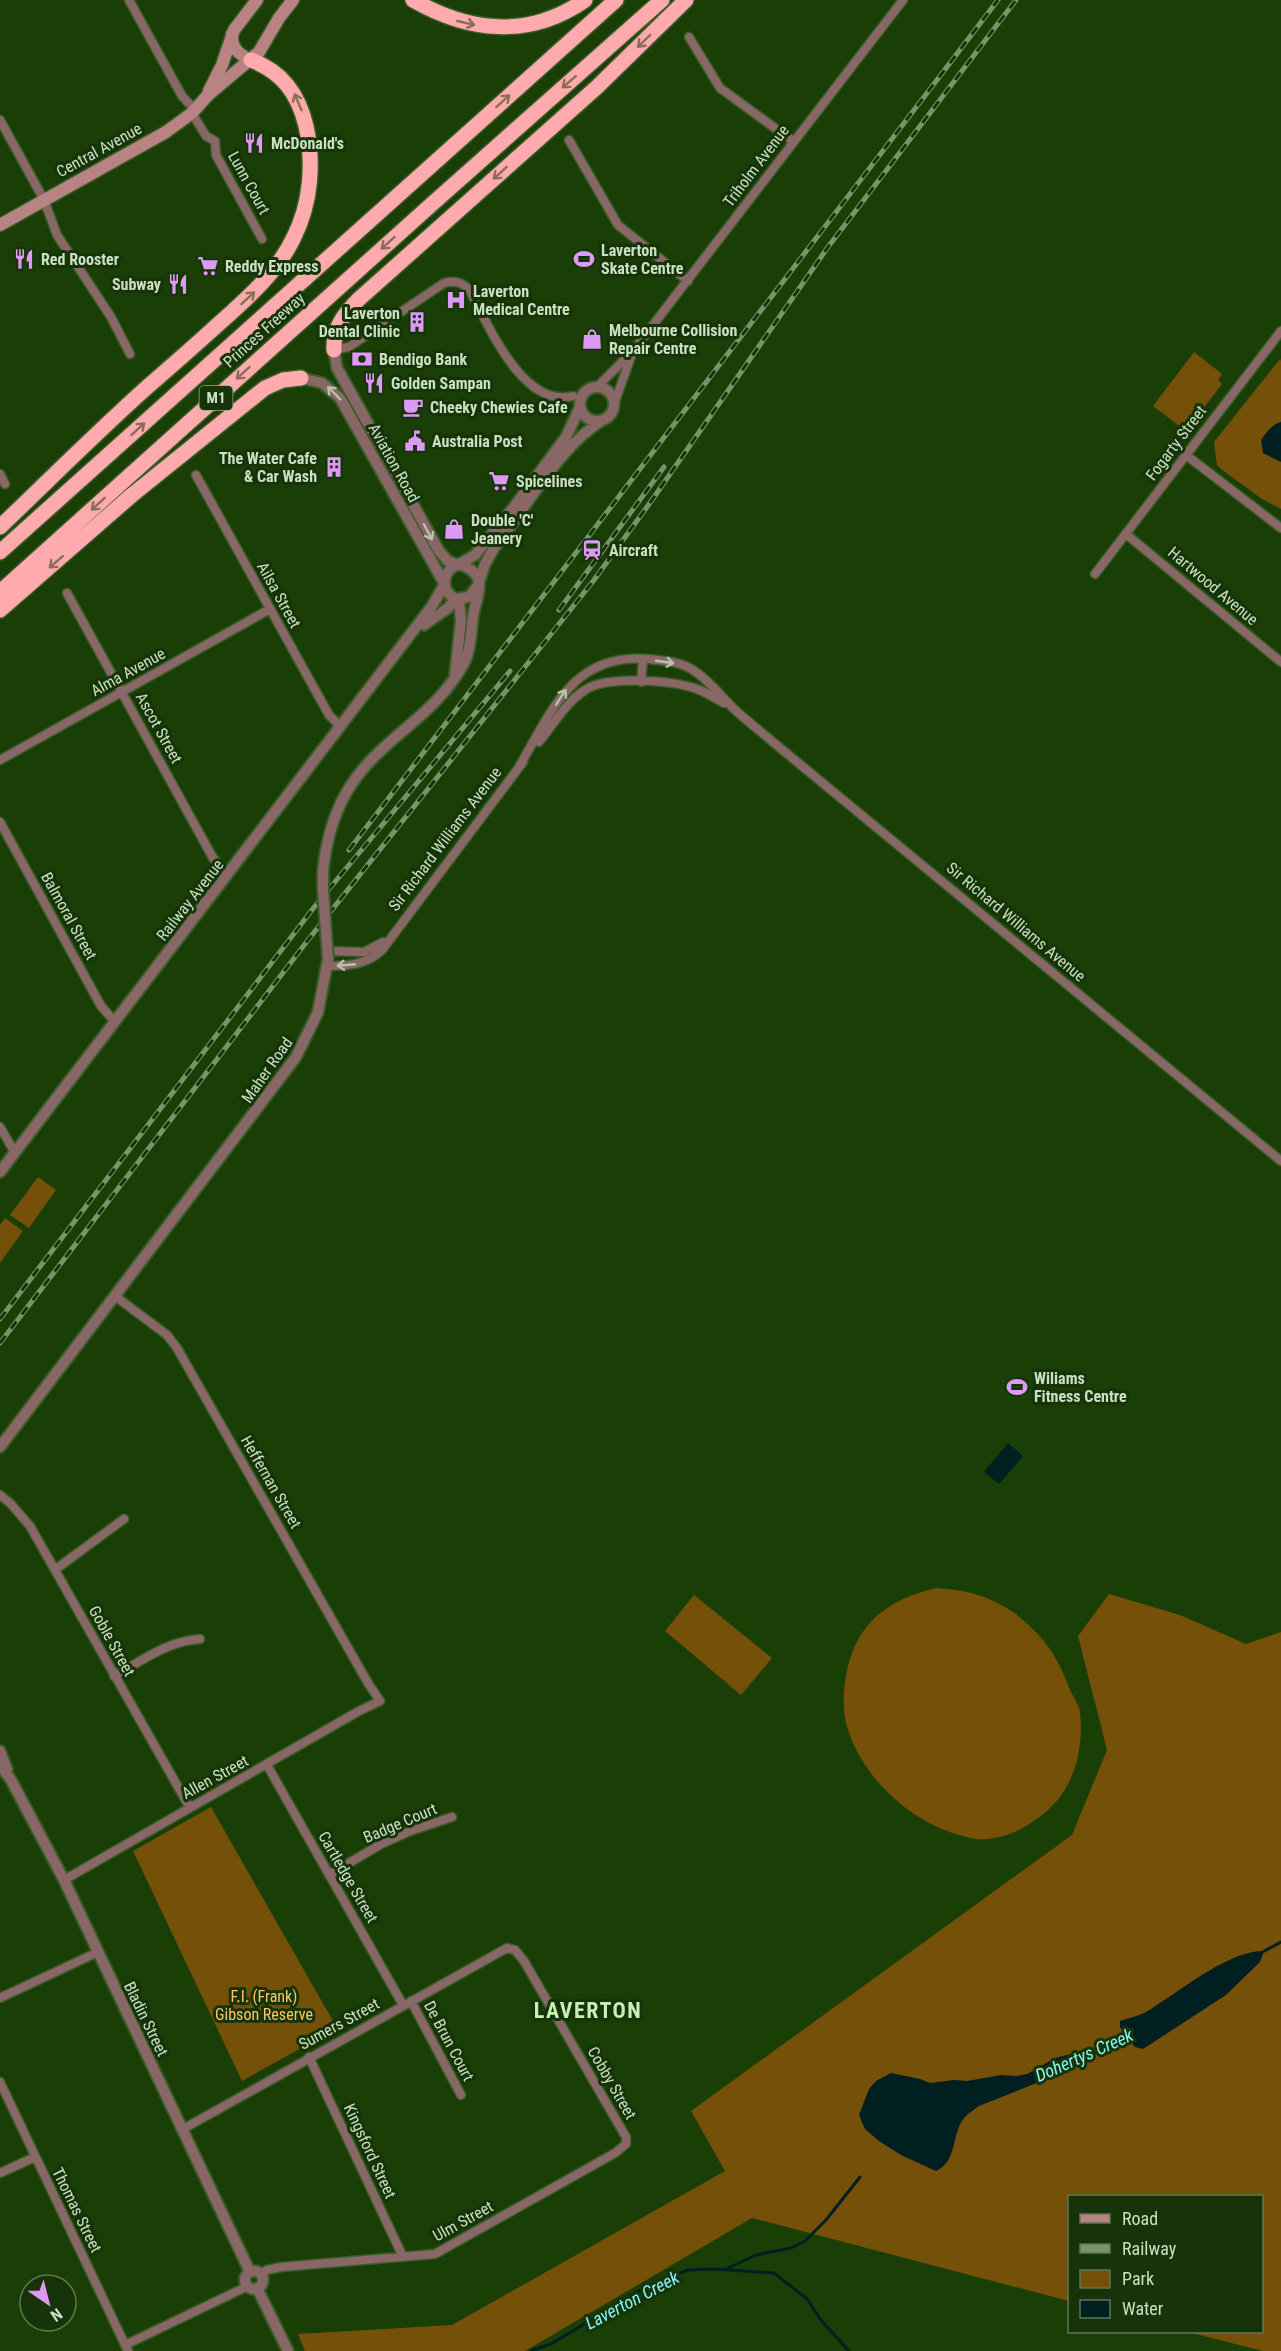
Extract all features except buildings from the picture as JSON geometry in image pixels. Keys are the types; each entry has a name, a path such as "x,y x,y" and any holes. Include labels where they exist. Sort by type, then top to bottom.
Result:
{"highway":[{"path":"413,0 459,21 490,27 507,27 554,17 585,0"},
{"name":"Princes Freeway","path":"0,552 616,0"},
{"name":"Princes Freeway","path":"0,592 662,0"},
{"path":"334,350 338,325 359,299 597,87 686,0"},
{"path":"0,527 98,433 255,291 280,261 294,237 305,208 308,192 310,157 306,128 298,101 289,85 275,72 251,60"},
{"path":"0,610 132,495 266,388 283,380 301,378"}],"main road":[{"name":"Central Avenue","path":"208,95 222,65 232,33 257,0"},
{"name":"Central Avenue","path":"0,225 166,132 194,111 208,95 251,60 263,47 279,18 293,0"},
{"path":"232,33 234,48 251,60"}],"street":[{"name":"Lunn Court","path":"129,0 182,96 194,111 206,136 215,141 216,155 262,239"},
{"path":"890,0 901,3"},
{"name":"Triholm Avenue","path":"597,387 633,351 901,3"},
{"path":"689,37 720,88 794,142"},
{"path":"0,120 44,200 57,235 111,317 130,354"},
{"path":"569,140 618,225 688,281"},
{"path":"334,350 349,346 444,283 460,282 470,291 519,374 545,393 578,402"},
{"name":"Fogarty Street","path":"1095,574 1186,455 1278,342 1281,331"},
{"name":"Aviation Road","path":"334,350 338,368 363,412 444,584"},
{"name":"Triholm Avenue","path":"613,407 633,351"},
{"name":"Aviation Road","path":"301,378 317,380 331,388 344,403 355,424 441,554 451,563 458,565"},
{"path":"597,387 608,392 613,399 613,407 606,418 585,431 564,453 494,548 485,564 479,583 469,597 457,599 450,595 444,584 447,571 476,555 514,507 566,437 578,402 585,392 597,387"},
{"path":"578,402 585,417 601,420 606,418"},
{"path":"355,424 363,412"},
{"path":"1186,455 1281,528"},
{"path":"0,474 5,484"},
{"name":"Ailsa Street","path":"196,475 329,715 341,727"},
{"name":"Hartwood Avenue","path":"1125,534 1281,662"},
{"path":"458,565 473,570 479,583"},
{"name":"Maher Road","path":"0,1447 296,1058 318,1012 329,957 322,890 326,847 332,826 351,785 380,751 437,702 455,677 469,650 474,613 480,592 479,583"},
{"name":"Railway Avenue","path":"0,1172 341,727 436,601 444,584"},
{"name":"Ascot Street","path":"67,593 213,858 228,875"},
{"name":"Maher Road","path":"455,677 461,621 457,599"},
{"name":"Railway Avenue","path":"402,645 457,599"},
{"name":"Alma Avenue","path":"0,760 270,609"},
{"path":"641,682 643,659"},
{"name":"Sir Richard Williams Avenue","path":"520,765 563,694 576,679 599,666 624,660 672,662 689,668 707,681 733,708 1281,1161"},
{"name":"Sir Richard Williams Avenue","path":"329,957 353,965 367,961 382,950 520,765 568,706 586,690 607,683 668,683 694,688 733,708"},
{"name":"Balmoral Street","path":"0,822 101,1006 115,1022"},
{"name":"Sir Richard Williams Avenue","path":"329,957 364,952 382,944 394,932"},
{"path":"0,1127 15,1153"},
{"name":"Heffernan Street","path":"115,1296 167,1335 177,1347 380,1701"},
{"name":"Goble Street","path":"0,1495 30,1526 190,1808"},
{"path":"56,1569 124,1519"},
{"path":"114,1676 169,1645 200,1639"},
{"name":"Allen Street","path":"64,1880 380,1701"},
{"name":"Bladin Street","path":"0,1751 11,1780 64,1880 183,2129 255,2273"},
{"name":"Bladin Street","path":"0,1765 11,1780"},
{"name":"Cartledge Street","path":"267,1765 329,1875 407,2003"},
{"name":"Badge Court","path":"329,1875 381,1844 410,1831 452,1817"},
{"name":"Sumers Street","path":"183,2129 503,1948 511,1948"},
{"name":"Cobby Street","path":"511,1948 518,1952 524,1961 623,2132 626,2144"},
{"path":"0,1998 98,1952"},
{"name":"De Brun Court","path":"407,2003 460,2095"},
{"name":"Kingsford Street","path":"309,2057 403,2257"},
{"name":"Thomas Street","path":"0,2082 127,2348"},
{"name":"Ulm Street","path":"255,2273 281,2267 435,2254 615,2153 626,2144"},
{"path":"0,2173 35,2157"},
{"path":"127,2348 262,2282 255,2273"},
{"path":"253,2287 288,2351"}],"green space":[{"path":"1194,352 1222,374 1218,380 1222,384 1186,431 1153,406"},
{"path":"1280,359 1281,509 1262,499 1217,465 1214,442"},
{"path":"38,1177 56,1190 29,1228 10,1215"},
{"path":"5,1218 23,1231 0,1263 0,1225"},
{"path":"936,1588 957,1590 985,1597 1019,1616 1048,1646 1078,1704 1081,1738 1076,1764 1066,1788 1059,1799 1034,1821 997,1838 975,1839 959,1835 923,1820 907,1809 891,1796 865,1765 855,1748 846,1723 844,1690 846,1676 850,1658 865,1628 888,1607 918,1593"},
{"path":"1109,1594 1180,1615 1246,1644 1281,1632 1281,2351 1263,2351 1192,2333 1263,2333 1263,2195 1068,2195 1068,2301 752,2218 525,2351 305,2351 298,2334 452,2325 725,2171 691,2111 1072,1835 1107,1750 1078,1636"},
{"path":"694,1595 772,1658 741,1695 665,1631"},
{"name":"F.I. (Frank) Gibson Reserve","path":"211,1807 337,2028 242,2081 133,1851"}],"water":[{"path":"1281,422 1281,462 1263,453 1261,440 1272,427"},
{"path":"1008,1443 1023,1456 999,1484 984,1472"},
{"path":"1260,1951 1263,1954 1260,1962 1226,1995 1143,2049 1135,2047 1120,2027 1120,2021 1146,2012 1201,1975 1231,1959"},
{"path":"1087,2050 1093,2055 1089,2062 979,2106 969,2113 960,2124 948,2161 936,2171 901,2155 879,2141 865,2129 859,2115 869,2089 876,2081 891,2073 930,2083 967,2081 1001,2075 1016,2076 1027,2074 1055,2058"}],"waterway":[{"name":"Dohertys Creek","path":"1259,1954 1281,1942"},
{"name":"Dohertys Creek","path":"1089,2055 1130,2037"},
{"name":"Dohertys Creek","path":"726,2269 756,2255 791,2248 804,2242 826,2220 860,2177"},
{"name":"Laverton Creek","path":"531,2351 553,2343 633,2294 660,2281 688,2270 714,2269 774,2273 807,2299 820,2319 849,2351"}],"railway":[{"path":"349,850 998,0"},
{"path":"0,1343 308,940 594,580 828,247 1016,0"},
{"path":"559,610 664,467"},
{"path":"0,1319 315,906 510,671"}],"place":[{"name":"McDonald's","path":"254,143"},
{"name":"Red Rooster","path":"24,259"},
{"name":"Laverton Skate Centre","path":"584,259"},
{"name":"Reddy Express","path":"208,266"},
{"name":"Subway","path":"178,284"},
{"name":"Laverton Medical Centre","path":"456,300"},
{"name":"Laverton Dental Clinic","path":"417,322"},
{"name":"Melbourne Collision Repair Centre","path":"592,339"},
{"name":"Bendigo Bank","path":"362,359"},
{"name":"Golden Sampan","path":"374,383"},
{"name":"Cheeky Chewies Cafe","path":"413,407"},
{"name":"Australia Post","path":"415,441"},
{"name":"The Water Cafe & Car Wash","path":"334,467"},
{"name":"Spicelines","path":"499,481"},
{"name":"Double 'C' Jeanery","path":"454,529"},
{"name":"Aircraft","path":"592,550"},
{"name":"Wiliams Fitness Centre","path":"1017,1387"}],"district":[{"name":"LAVERTON","path":"588,2010"}]}
